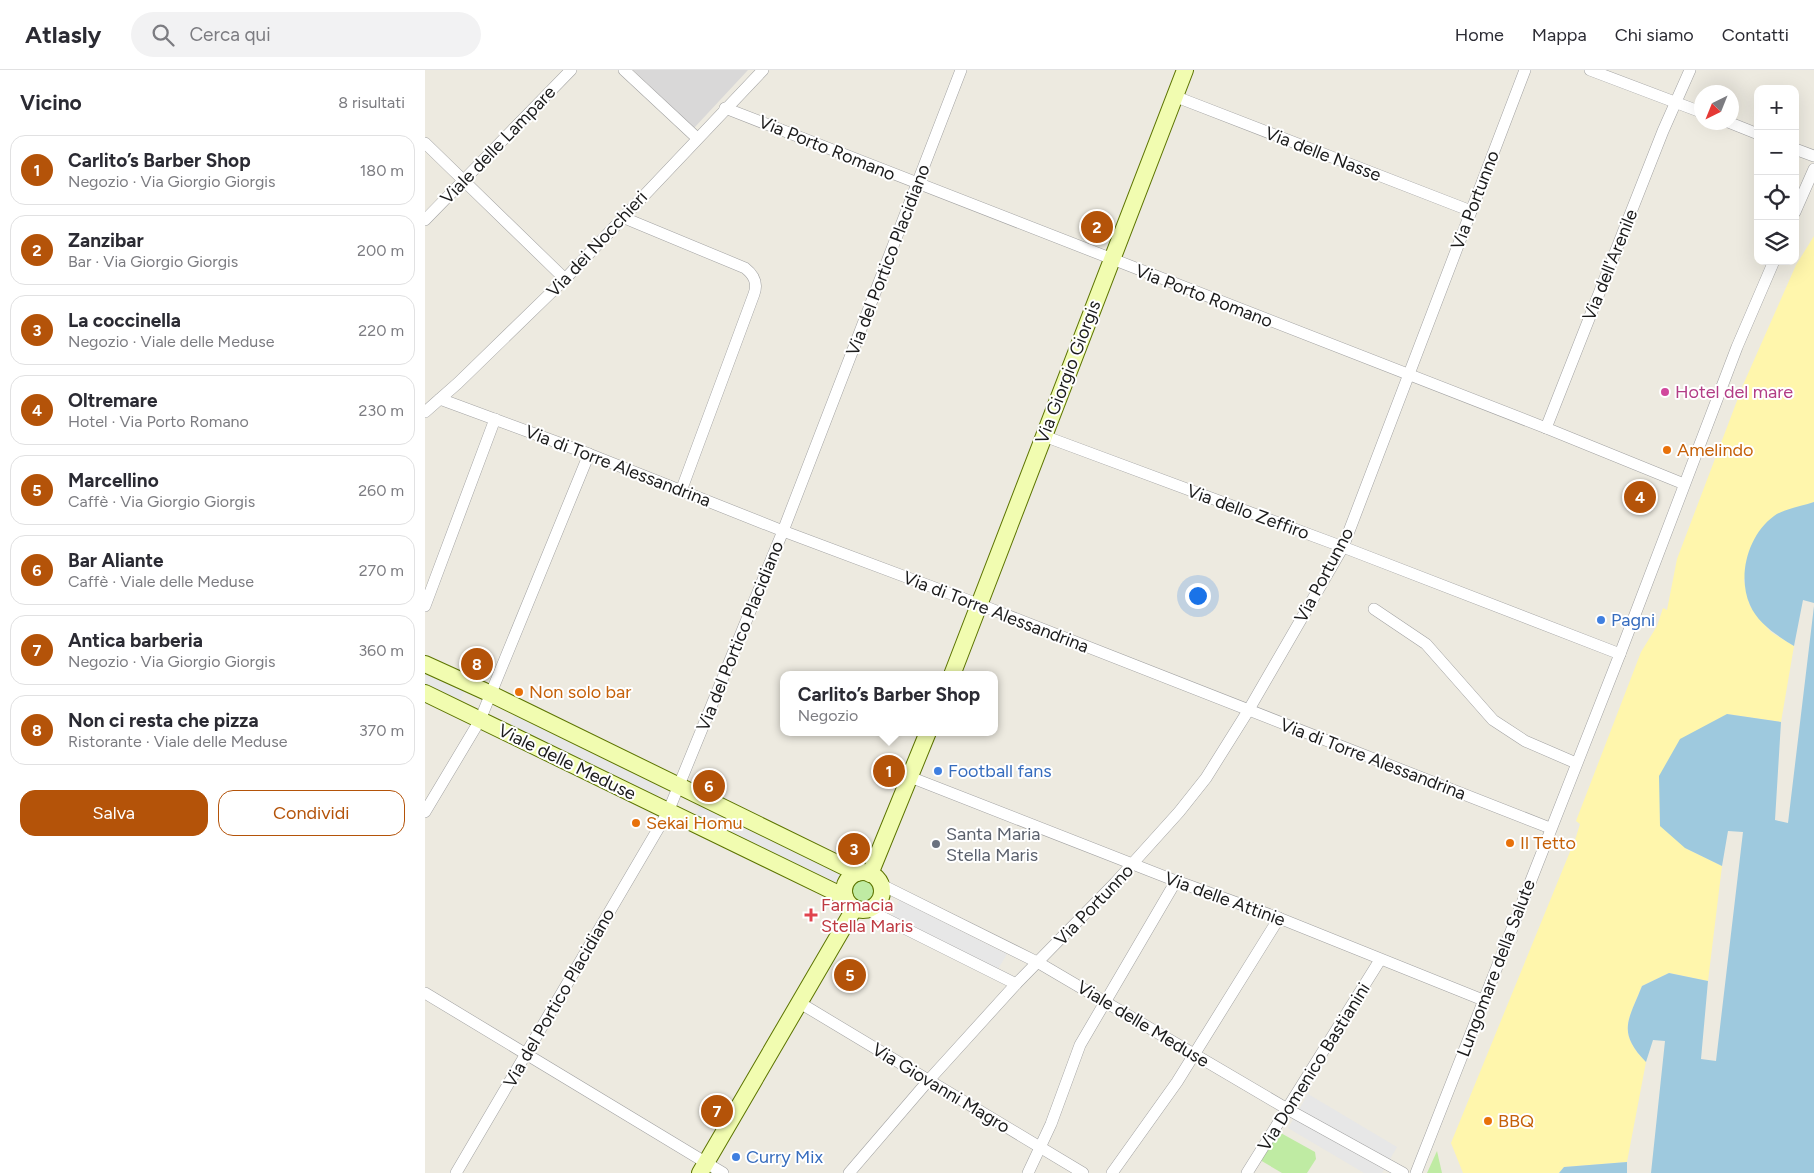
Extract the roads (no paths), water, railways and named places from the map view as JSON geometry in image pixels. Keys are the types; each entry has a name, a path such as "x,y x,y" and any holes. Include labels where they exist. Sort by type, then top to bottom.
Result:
{"street":[{"name":"Viale delle Lampare","path":"425,220 571,70"},
{"path":"624,70 697,138"},
{"name":"Via dei Nocchieri","path":"425,412 441,399 565,279 763,70"},
{"name":"Via del Portico Placidiano","path":"456,1173 669,812 783,531 961,70"},
{"name":"Via Giorgio Giorgis","path":"954,671 1110,260 1185,70"},
{"name":"Via Portunno","path":"849,1173 928,1081 1016,984 1039,963 1133,864 1202,784 1248,711 1343,547 1525,70"},
{"path":"1590,70 1605,73 1694,109"},
{"name":"Via dell'Arenile","path":"1546,428 1690,70"},
{"name":"Via delle Nasse","path":"1174,96 1471,211"},
{"name":"Via Porto Romano","path":"725,108 1110,260 1546,428 1684,484"},
{"path":"1739,126 1754,132"},
{"path":"425,143 565,279"},
{"path":"1799,150 1814,156"},
{"path":"1799,203 1814,169"},
{"path":"622,217 740,266 749,271 755,279 754,294 681,491"},
{"name":"Lungomare della Salute","path":"1416,1173 1620,654 1737,347 1772,265"},
{"name":"Via di Torre Alessandrina","path":"441,399 980,605 1550,828"},
{"path":"425,606 495,419"},
{"name":"Via dello Zeffiro","path":"1044,436 1343,547 1620,654"},
{"path":"425,812 480,720 589,454"},
{"path":"1374,609 1426,644 1493,720 1525,740 1576,763"},
{"name":"Viale delle Meduse","path":"425,664 869,877 1039,963 1289,1110 1403,1173"},
{"name":"Viale delle Meduse","path":"425,693 1016,984"},
{"path":"869,877 926,736"},
{"name":"Via delle Attinie","path":"910,777 1176,881 1279,918 1483,1000"},
{"path":"703,1168 856,905 880,900 882,891 869,877"},
{"path":"856,905 845,884 869,877"},
{"path":"1028,1173 1057,1110 1077,1052 1176,881"},
{"path":"1111,1173 1194,1055 1279,918"},
{"name":"Via Domenico Bastianini","path":"1247,1173 1289,1110 1380,960"},
{"path":"425,993 526,1054 703,1168 723,1173"},
{"name":"Via Giovanni Magro","path":"800,1003 1083,1173"}],"water":[{"path":"1814,502 1814,603 1803,600 1794,646 1769,629 1754,612 1746,594 1745,569 1752,545 1757,534 1765,524 1783,511"},
{"path":"1814,606 1814,1173 1651,1173 1665,1041 1653,1040 1646,1062 1631,1042 1628,1034 1629,1018 1642,986 1669,973 1708,981 1701,1059 1716,1061 1743,832 1728,831 1722,866 1685,848 1660,826 1659,776 1680,739 1727,714 1781,722 1775,820 1788,823"},
{"path":"1627,1162 1627,1173 1559,1173 1564,1167"}],"place":[{"name":"Zanzibar","path":"1097,227"},
{"name":"Hotel del mare","path":"1665,392"},
{"name":"Amelindo","path":"1667,450"},
{"name":"Oltremare","path":"1640,497"},
{"name":"Pagni","path":"1601,620"},
{"name":"Non ci resta che pizza","path":"477,664"},
{"name":"Non solo bar","path":"519,692"},
{"name":"Carlito’s Barber Shop","path":"889,771"},
{"name":"Football fans","path":"938,771"},
{"name":"Bar Aliante","path":"709,786"},
{"name":"Sekai Homu","path":"636,823"},
{"name":"Il Tetto","path":"1510,843"},
{"name":"Santa Maria Stella Maris","path":"936,844"},
{"name":"La coccinella","path":"854,849"},
{"name":"Farmacia Stella Maris","path":"811,915"},
{"name":"Marcellino","path":"850,975"},
{"name":"Antica barberia","path":"717,1111"},
{"name":"BBQ","path":"1488,1121"},
{"name":"Curry Mix","path":"736,1157"}]}
